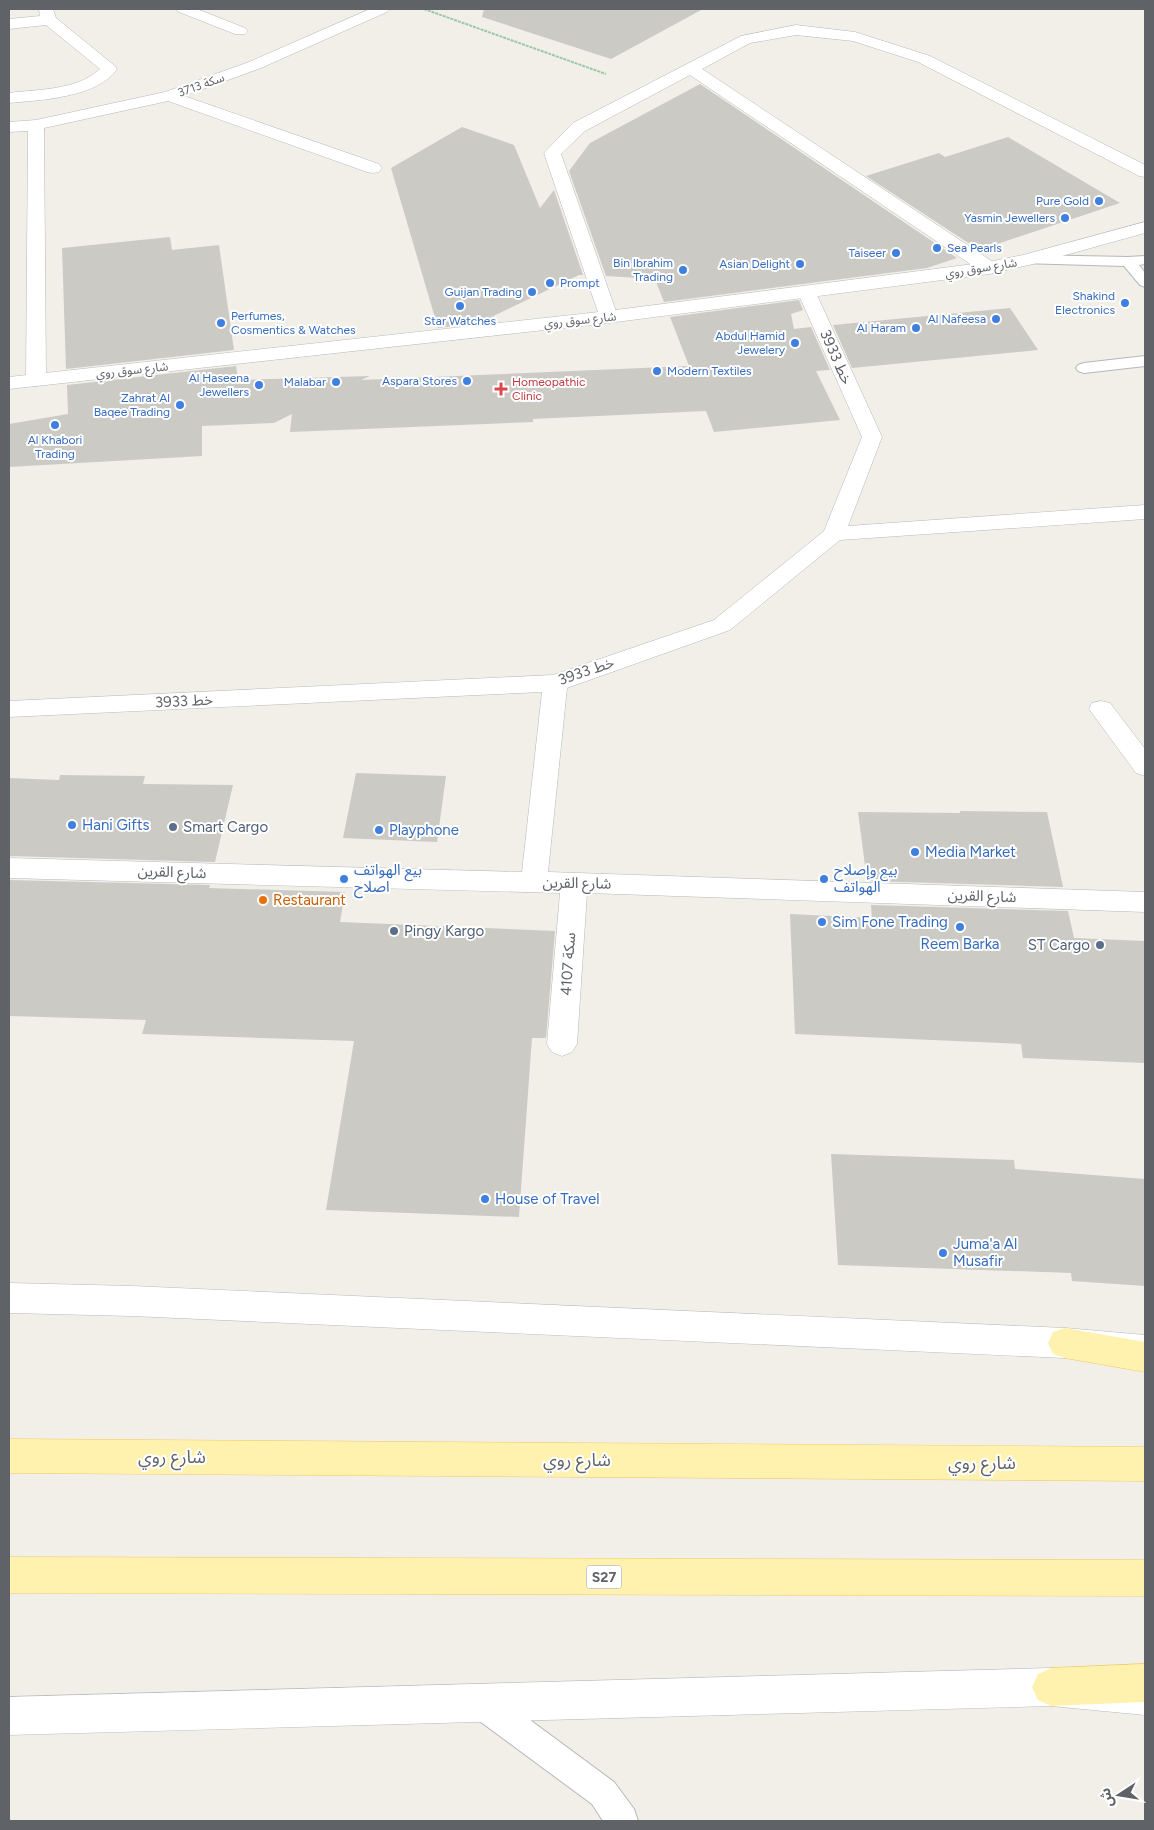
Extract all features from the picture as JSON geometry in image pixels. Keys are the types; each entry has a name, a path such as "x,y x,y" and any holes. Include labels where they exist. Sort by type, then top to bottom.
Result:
{"main road":[{"path":"1065,1343 1145,1357"},
{"name":"شارع روي","path":"9,1456 1145,1464"},
{"name":"S27","path":"9,1575 1145,1578"},
{"path":"1051,1687 1145,1683"}],"street":[{"path":"184,9 240,31"},
{"name":"سكة 3713","path":"9,127 36,125 169,96 255,65 369,11"},
{"path":"9,24 48,14 109,69 92,82 68,89 9,98"},
{"path":"608,316 552,154 580,127 648,89 746,39 796,30 855,37 924,59 1145,172"},
{"path":"690,68 989,268"},
{"path":"169,96 374,168"},
{"path":"36,125 36,380"},
{"name":"شارع سوق روي","path":"9,383 608,316 989,268 1026,260 1145,227"},
{"name":"3933 خط","path":"9,709 555,683 722,625 834,534 872,437 807,292"},
{"path":"834,534 1145,512"},
{"path":"534,882 555,683"},
{"path":"1101,709 1145,767"},
{"name":"شارع القرين","path":"9,868 574,883 1145,902"},
{"name":"سكة 4107","path":"562,1044 574,883"},
{"path":"9,1298 132,1301 1065,1343 1145,1350"},
{"path":"9,1716 1051,1687 1145,1696"}],"lane":[{"path":"1026,260 1128,262 1145,260"},
{"path":"1128,262 1145,282"},
{"path":"1084,368 1145,361"},
{"path":"480,1702 603,1793 622,1821"}],"path":[{"path":"424,9 648,89"}],"building":[{"path":"484,9 703,9 611,59 482,17"},
{"path":"700,84 957,258 927,268 664,302 655,279 606,276 569,171 590,143"},
{"path":"462,127 514,145 540,208 554,190 583,275 579,275 479,323 438,328 391,168"},
{"path":"1008,137 1120,203 979,250 866,176 939,153 945,157"},
{"path":"170,237 172,250 219,245 234,350 66,369 62,248"},
{"path":"799,300 803,310 791,314 794,329 811,327 830,370 816,371 840,420 714,432 706,411 533,419 533,422 290,432 292,414 274,423 202,426 202,456 9,467 9,424 68,414 67,385 236,366 238,380 370,376 361,380 689,366 670,317"},
{"path":"1010,308 1038,350 852,368 833,325"},
{"path":"356,773 446,776 437,842 343,838"},
{"path":"60,775 145,776 143,784 233,785 215,862 9,856 9,778 59,780"},
{"path":"960,811 1047,812 1063,887 867,881 858,812 960,813"},
{"path":"9,880 210,885 209,888 345,892 340,922 555,931 546,1038 532,1038 519,1217 326,1210 354,1041 142,1034 146,1020 9,1016"},
{"path":"871,905 1068,911 1074,938 1145,941 1145,1063 1023,1058 1021,1044 795,1034 790,914 872,918"},
{"path":"831,1154 1014,1160 1015,1169 1145,1179 1145,1286 1072,1281 1071,1273 838,1265"}],"place":[{"name":"Pure Gold","path":"1099,201"},
{"name":"Yasmin Jewellers","path":"1065,218"},
{"name":"Sea Pearls","path":"937,248"},
{"name":"Taiseer","path":"896,253"},
{"name":"Asian Delight","path":"800,264"},
{"name":"Bin Ibrahim Trading","path":"683,270"},
{"name":"Prompt","path":"550,283"},
{"name":"Guijan Trading","path":"532,292"},
{"name":"Shakind Electronics","path":"1125,303"},
{"name":"Star Watches","path":"460,306"},
{"name":"Al Nafeesa","path":"996,319"},
{"name":"Perfumes, Cosmentics & Watches","path":"221,323"},
{"name":"Al Haram","path":"916,328"},
{"name":"Abdul Hamid Jewelery","path":"795,343"},
{"name":"Modern Textiles","path":"657,371"},
{"name":"Aspara Stores","path":"467,381"},
{"name":"Malabar","path":"336,382"},
{"name":"Al Haseena Jewellers","path":"259,385"},
{"name":"Homeopathic Clinic","path":"501,389"},
{"name":"Zahrat Al Baqee Trading","path":"180,405"},
{"name":"Al Khabori Trading","path":"55,425"},
{"name":"Hani Gifts","path":"72,825"},
{"name":"Smart Cargo","path":"173,827"},
{"name":"Playphone","path":"379,830"},
{"name":"Media Market","path":"915,852"},
{"name":"بيع الهواتف اصلاح","path":"344,879"},
{"name":"بيع وإصلاح الهواتف","path":"824,879"},
{"name":"Restaurant","path":"263,900"},
{"name":"Sim Fone Trading","path":"822,922"},
{"name":"Reem Barka","path":"960,927"},
{"name":"Pingy Kargo","path":"394,931"},
{"name":"ST Cargo","path":"1100,945"},
{"name":"House of Travel","path":"485,1199"},
{"name":"Juma'a Al Musafir","path":"943,1253"}]}
